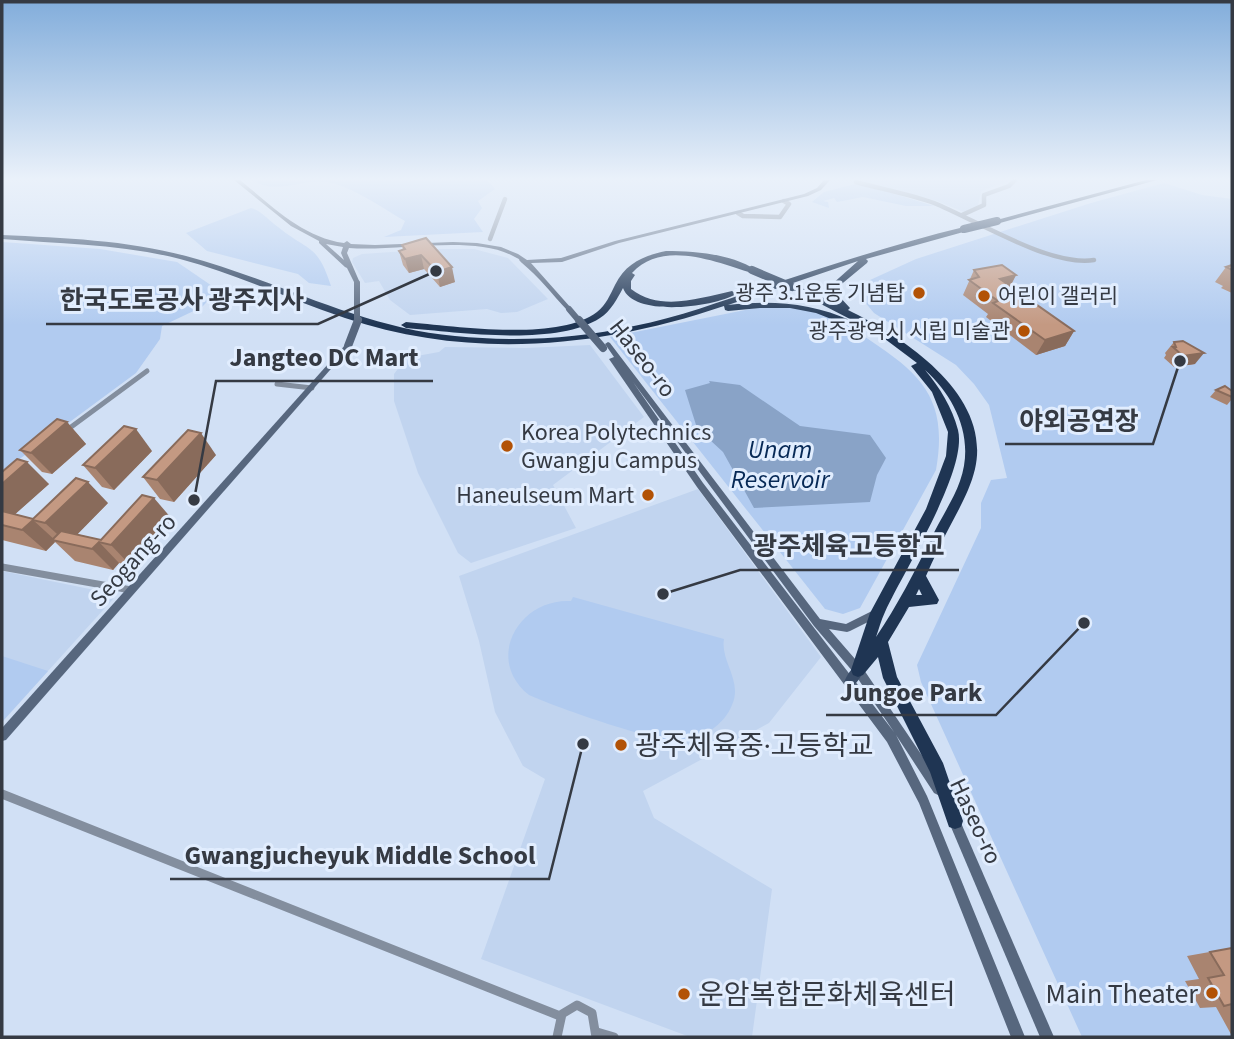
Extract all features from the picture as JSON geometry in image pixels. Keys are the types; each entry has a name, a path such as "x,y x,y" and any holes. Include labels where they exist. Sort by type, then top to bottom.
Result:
{"highway":[{"path":"2,235 114,241 193,255 336,305 406,325 455,334 492,336 571,333 638,322 735,293 868,248 955,228"},
{"path":"2,235 107,244 184,258 369,323 451,339 564,339 633,329 692,313 957,228"},
{"path":"858,670 877,613 932,509 952,456 953,432 937,391 928,377 840,305 834,295 834,286 861,262 918,240"},
{"path":"406,325 481,331 572,325 592,319 611,304 623,279 638,264 667,255 705,255 790,288 919,359 948,387 965,420 972,446 965,482 882,644 858,670"},
{"path":"735,293 662,305 638,299 628,290 627,281 643,264 674,256 701,257 750,271"},
{"path":"692,313 760,303 801,304 877,334"},
{"path":"904,602 932,600 919,576"},
{"path":"882,644 890,678 937,769 955,821"}],"main road":[{"name":"Haseo-ro","path":"299,228 318,240 364,248 473,245 510,252 528,262"},
{"name":"Haseo-ro","path":"310,228 346,244 493,244 515,249 572,308 606,346 817,623 858,670 936,785 955,821 1047,1037"},
{"path":"528,262 562,260 617,242 673,228"},
{"name":"Seogang-ro","path":"318,240 349,267"},
{"name":"Seogang-ro","path":"2,736 348,346 359,316 357,283 344,253 346,244"},
{"path":"349,267 350,257 364,248"},
{"name":"Haseo-ro","path":"606,346 700,485 891,738 923,800 1018,1037"},
{"path":"817,623 847,628 877,613"},
{"path":"850,682 858,670"}],"street":[{"path":"491,239 495,228"},
{"path":"985,228 1076,263 1094,260"},
{"path":"57,438 147,371"},
{"path":"277,384 312,388"},
{"path":"2,567 131,590"},
{"path":"2,793 560,1016"},
{"path":"557,1037 560,1016 571,1006 585,1006 595,1018 596,1034 614,1037"}],"shaded area":[{"path":"198,228 280,228 316,255 331,286 309,283 298,274 207,251 186,233"},
{"path":"481,228 483,232 384,237 401,230"},
{"path":"1011,228 1232,228 1232,1037 1082,1037 921,682 917,665 981,528 981,503 991,480 1007,478 989,405 974,384 956,365 874,313 864,301 864,289 870,280 916,259"},
{"path":"2,242 100,249 177,262 218,290 202,307 162,326 160,339 136,373 2,472"},
{"path":"474,249 508,258 548,299 517,312 501,313 487,309 410,315 390,300 379,281 365,283 352,262 353,258 362,254"},
{"path":"770,305 819,312 852,328 905,366 928,393 935,409 939,446 936,470 860,608 843,614 825,609 610,337"},
{"name":"Korea Polytechnics Gwangju Campus","path":"590,345 644,417 553,485 576,528 471,563 458,553 418,473 394,401 394,374 406,358 439,352 445,347 526,348"},
{"name":"광주체육중·고등학교","path":"698,489 821,657 769,723 643,791 654,818 772,889 752,1037 690,1037 481,959 545,779 523,766 495,712 479,641 459,576"},
{"path":"2,571 114,594 113,599 2,722"},
{"path":"573,597 724,639 735,696 724,719 698,737 682,741 670,740 606,723 529,695 516,681 509,665 509,649 514,633 523,620 536,609 552,603 571,601"},
{"path":"2,656 48,671 2,722"}],"water":[{"name":"Unam Reservoir","path":"709,381 740,385 800,426 870,435 886,458 877,475 870,502 754,508 723,452 697,428 685,390 710,383"}],"building":[{"path":"426,238 452,267 437,272 421,255 405,259 399,251 405,249 402,245"},
{"path":"1002,265 1016,275 1000,279 1074,331 1045,340 993,303 998,301 969,280 979,277 974,270"},
{"path":"1183,341 1204,353 1183,356 1173,347 1176,347 1174,342"},
{"path":"1225,386 1232,391 1232,397 1216,390"},
{"path":"57,419 67,422 31,453 20,450"},
{"path":"124,426 136,429 95,468 83,465"},
{"path":"188,430 201,433 157,480 143,477"},
{"path":"17,459 27,462 2,484 2,472"},
{"path":"76,478 88,482 45,523 33,520 22,530 2,525 2,511 33,519"},
{"path":"142,495 154,498 111,545 99,542 92,549 52,540 61,531 101,540"},
{"path":"1232,948 1232,1004 1224,1006 1208,978 1224,975 1210,952"}],"place":[{"name":"한국도로공사 광주지사","path":"436,271"},
{"name":"광주 3.1운동 기념탑","path":"919,293"},
{"name":"어린이 갤러리","path":"984,296"},
{"name":"광주광역시 시립 미술관","path":"1024,331"},
{"name":"야외공연장","path":"1180,361"},
{"name":"Korea Polytechnics Gwangju Campus","path":"507,446"},
{"name":"Haneulseum Mart","path":"648,495"},
{"name":"Jangteo DC Mart","path":"194,500"},
{"name":"광주체육고등학교","path":"663,594"},
{"name":"Jungoe Park","path":"1084,623"},
{"name":"Gwangjucheyuk Middle School","path":"583,744"},
{"name":"광주체육중·고등학교","path":"621,745"},
{"name":"Main Theater","path":"1212,993"},
{"name":"운암복합문화체육센터","path":"684,994"}]}
